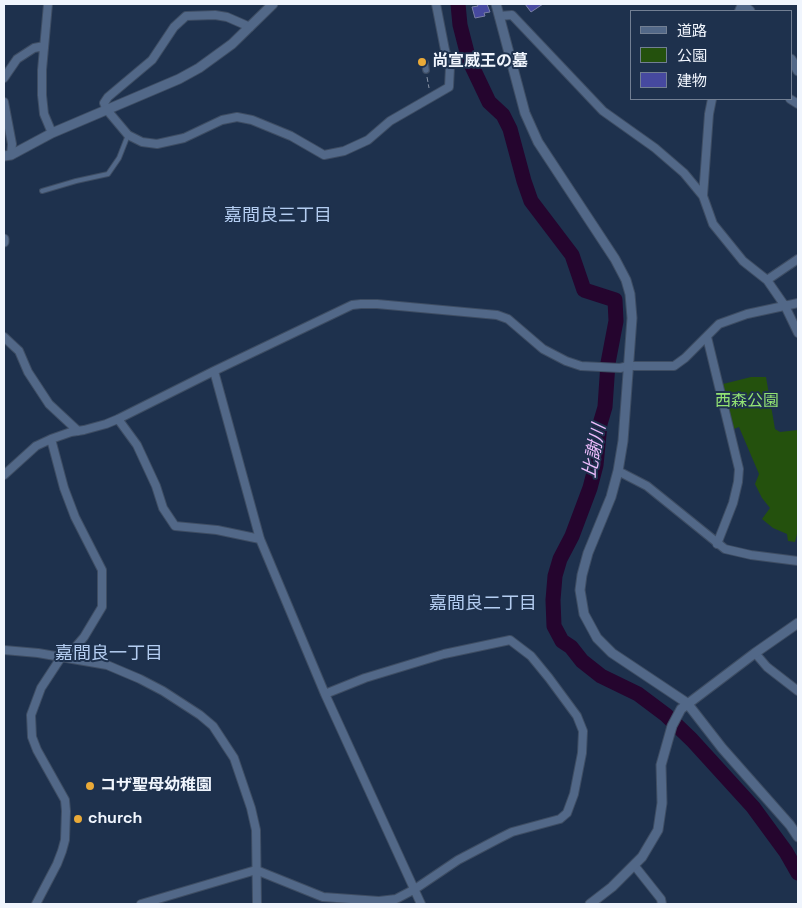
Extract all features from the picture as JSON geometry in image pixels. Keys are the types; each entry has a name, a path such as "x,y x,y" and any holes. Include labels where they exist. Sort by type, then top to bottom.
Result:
{"street":[{"path":"48,4 42,94 44,114 52,133"},
{"path":"7,155 52,133 179,79 199,68 232,44 273,4"},
{"path":"250,27 216,14 186,16 174,27 152,60 108,97 104,103 106,110 128,135 142,142 157,144 184,138 222,120 244,118 290,136 324,155 344,152 368,140 390,120 449,86 450,67 436,4"},
{"path":"496,4 525,113 538,142 615,259 626,280 630,294 632,318 624,367 623,441 611,498 588,553 582,574 580,590 584,614 597,638 612,654 684,706 790,825 798,837"},
{"path":"499,16 512,15 603,111 668,158 684,173 703,196 713,224 743,261 767,280 785,306 798,333"},
{"path":"4,78 17,59 29,50 44,46"},
{"path":"792,60 798,71"},
{"path":"425,63 426,70"},
{"path":"703,196 712,100"},
{"path":"4,102 12,144 7,155"},
{"path":"767,280 798,259"},
{"path":"4,475 36,446 50,439 106,424 346,307 361,304 497,315 508,319 553,355 566,362 581,366 624,367 674,366 685,358 719,324 734,317 798,303"},
{"path":"4,337 19,352 28,372 48,404 78,431"},
{"path":"706,337 739,469 733,503 717,544"},
{"path":"214,371 260,539 325,694 421,904"},
{"path":"118,418 137,445 156,486 163,508 175,526 217,530 260,539"},
{"path":"36,904 62,851 65,840 66,811 65,800 37,750 32,737 31,715 41,688 64,657 84,637 102,607 102,570 75,517 64,488 50,439"},
{"path":"618,471 647,486 725,549 751,555 798,561"},
{"path":"590,904 612,887 642,857 658,830 662,803 661,766 672,726 684,706 755,653 798,624"},
{"path":"141,904 256,870 324,896 379,901 396,899 415,889 458,860 500,838 512,832 560,819 567,813 574,794 582,753 583,731 577,716 549,678 530,656 510,640 444,654 365,678 325,694"},
{"path":"4,650 64,657 107,665 140,678 186,705 213,726 234,758 251,808 256,830 256,904"},
{"path":"755,653 767,667 798,691"},
{"path":"634,865 661,899 662,904"}],"lane":[{"path":"42,191 76,180 108,174 119,158 128,135"}],"path":[{"path":"426,70 430,96"}],"green space":[{"name":"西森公園","path":"751,377 766,377 775,429 780,432 798,430 798,530 795,542 788,541 787,534 773,528 762,519 770,508 755,484 759,474 739,427 731,430 719,385"}],"building":[{"path":"477,4 487,4 490,12 484,13 485,16 475,18 472,7 478,6"},
{"path":"525,4 543,4 531,12"}],"waterway":[{"name":"比謝川","path":"458,4 460,25 469,60 489,102 503,115 510,129 531,201 572,255 584,290 615,300 616,321 608,363 605,407 600,424 596,465 590,488 572,536 560,559 555,576 553,600 554,626 562,641 571,647 582,661 601,676 638,694 666,715 692,740 753,807 786,852 798,873"}],"place":[{"name":"尚宣威王の墓","path":"422,62"},
{"name":"コザ聖母幼稚園","path":"90,786"},
{"name":"church","path":"78,819"}],"district":[{"name":"嘉間良三丁目","path":"278,216"},
{"name":"嘉間良二丁目","path":"483,604"},
{"name":"嘉間良一丁目","path":"109,654"}]}
